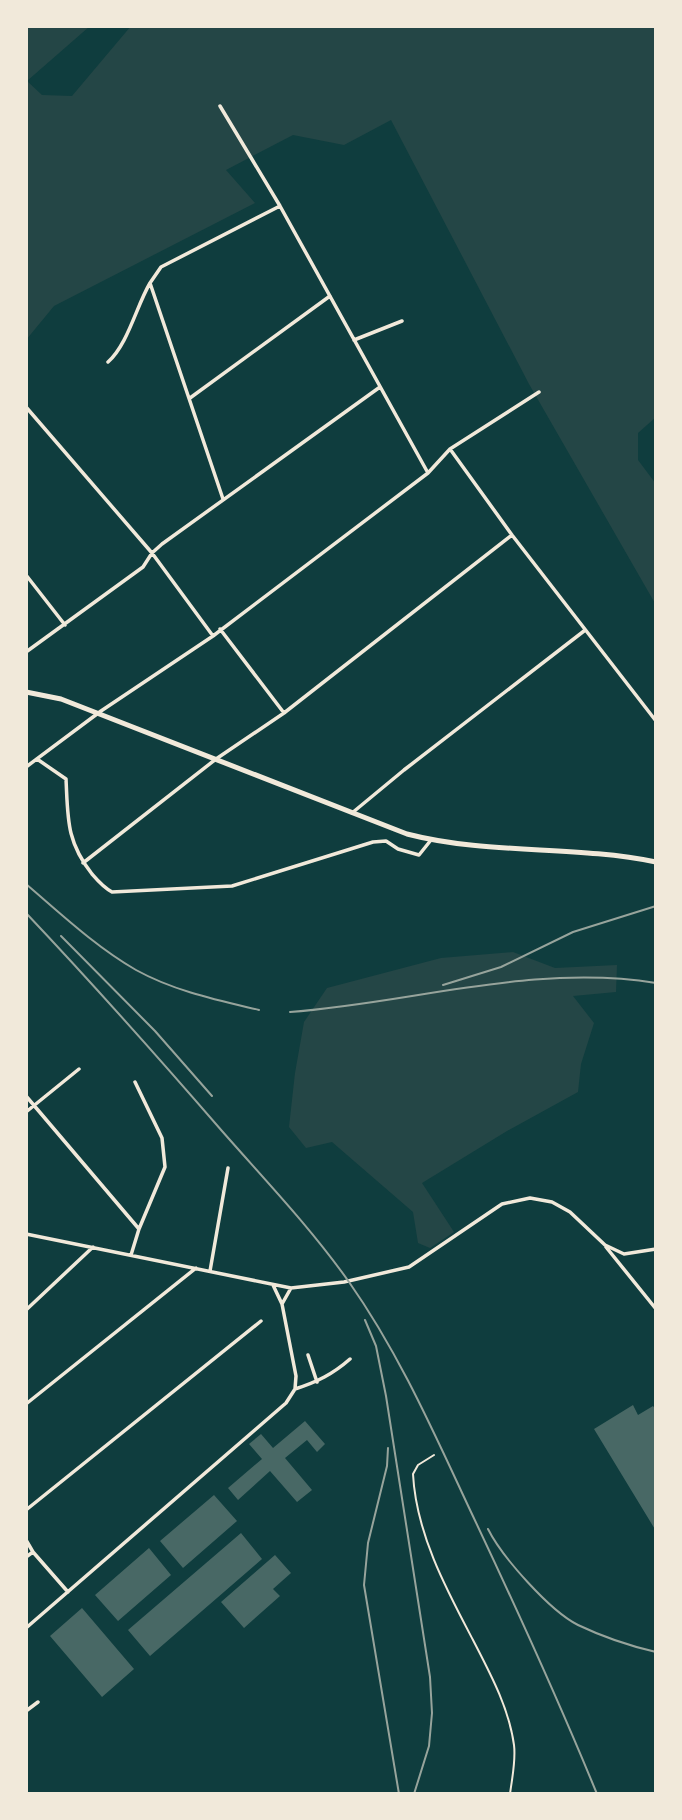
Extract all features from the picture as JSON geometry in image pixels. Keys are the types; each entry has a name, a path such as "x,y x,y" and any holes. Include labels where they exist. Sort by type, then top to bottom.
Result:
{"main road":[{"path":"26,692 61,699 407,834 431,840 508,849 617,854 656,862"}],"street":[{"path":"220,106 280,206 428,473"},
{"path":"108,362 117,354 141,298 161,267 280,206"},
{"path":"150,283 223,499"},
{"path":"190,398 330,296"},
{"path":"354,340 401,321"},
{"path":"26,652 144,567 152,554 223,499 380,387"},
{"path":"26,766 98,713 212,636 428,473 450,449 539,392"},
{"path":"26,407 152,554 212,636"},
{"path":"450,449 512,535 656,721"},
{"path":"83,863 216,759 284,713 512,535"},
{"path":"26,575 65,625"},
{"path":"220,629 284,713"},
{"path":"352,813 585,630"},
{"path":"37,759 66,779 71,839 83,863 103,887 112,892 233,886 373,842 386,841 398,849 419,855 431,840"},
{"path":"26,1112 79,1069"},
{"path":"131,1255 165,1167 162,1138 135,1082"},
{"path":"26,1096 139,1229"},
{"path":"210,1271 228,1168"},
{"path":"26,1234 291,1288 344,1282 409,1267 502,1204 530,1198 552,1202 570,1212 605,1245 656,1309"},
{"path":"605,1245 625,1254 656,1249"},
{"path":"26,1310 93,1247"},
{"path":"26,1404 196,1268"},
{"path":"26,1628 286,1403 295,1389 295,1364 285,1328 282,1304 273,1285"},
{"path":"282,1304 291,1288"},
{"path":"26,1510 261,1321"},
{"path":"308,1355 317,1382"},
{"path":"295,1389 332,1374 350,1359"},
{"path":"26,1541 68,1592"},
{"path":"26,1557 33,1552"},
{"path":"26,1711 37,1702"}],"lane":[{"path":"433,1455 418,1465 413,1474 422,1523 435,1563 491,1675 506,1713 514,1746 510,1794"}],"shaded area":[{"path":"26,26 90,26 27,81 42,95 72,96 131,26 656,26 656,417 638,433 638,460 656,484 656,605 529,384 391,120 344,145 293,135 226,170 255,203 54,306 26,340"},
{"path":"513,952 555,968 617,965 616,992 573,996 594,1023 581,1064 578,1092 422,1183 454,1232 430,1248 418,1243 413,1212 332,1142 306,1148 289,1127 304,1022 327,988 441,958"}],"building":[{"path":"633,1405 638,1415 653,1406 656,1410 656,1531 594,1429"},
{"path":"305,1421 325,1444 317,1452 307,1440 285,1458 312,1490 297,1502 270,1471 238,1500 228,1488 262,1459 249,1444 261,1434 273,1448"},
{"path":"214,1495 237,1521 183,1568 160,1541"},
{"path":"241,1533 262,1559 150,1656 128,1630"},
{"path":"149,1548 171,1575 118,1621 95,1595"},
{"path":"275,1555 291,1573 273,1589 280,1596 244,1628 221,1602"},
{"path":"82,1608 134,1669 102,1697 50,1636"}],"railway":[{"path":"26,884 93,941 136,970 181,989 259,1010"},
{"path":"443,985 501,967 573,932 656,906"},
{"path":"26,913 287,1205 334,1262 367,1309 400,1365 443,1453 536,1652 597,1794"},
{"path":"61,936 155,1031 212,1096"},
{"path":"290,1012 518,981 610,978 656,983"},
{"path":"365,1320 376,1346 386,1396 430,1677 432,1713 429,1746 414,1794"},
{"path":"388,1448 387,1466 368,1543 364,1585 399,1794"},
{"path":"488,1529 504,1554 528,1582 567,1618 606,1637 656,1652"}]}
